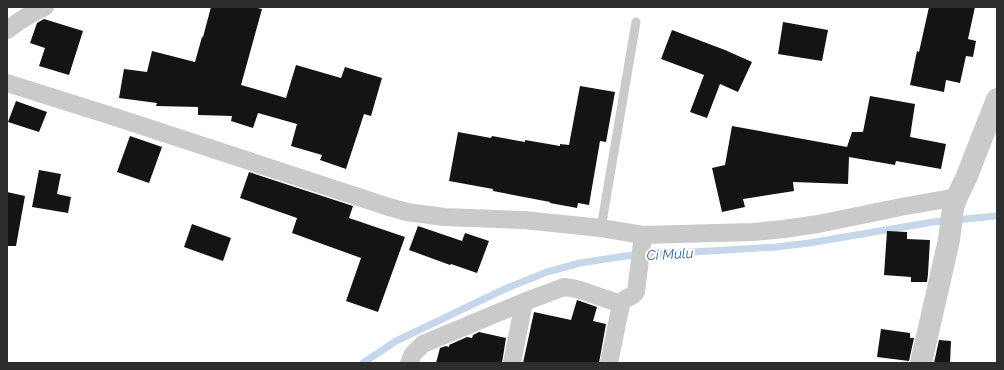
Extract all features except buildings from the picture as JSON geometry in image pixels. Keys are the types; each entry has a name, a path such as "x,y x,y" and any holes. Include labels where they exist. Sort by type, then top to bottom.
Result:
{"street":[{"path":"7,30 20,20 45,7"},
{"path":"7,83 407,212 444,217 524,220 601,228 643,241 791,228 901,207 955,202"},
{"path":"921,363 949,240 955,202 967,176 997,99"},
{"path":"609,363 621,304 624,300 636,292 643,241"},
{"path":"409,363 413,354 423,344 564,287 580,290 621,304"},
{"path":"512,363 524,302"}],"lane":[{"path":"601,228 636,22"}],"waterway":[{"name":"Ci Mulu","path":"363,363 396,341 507,288 547,272 580,263 625,256 776,247 809,243 933,222 997,216"}]}
